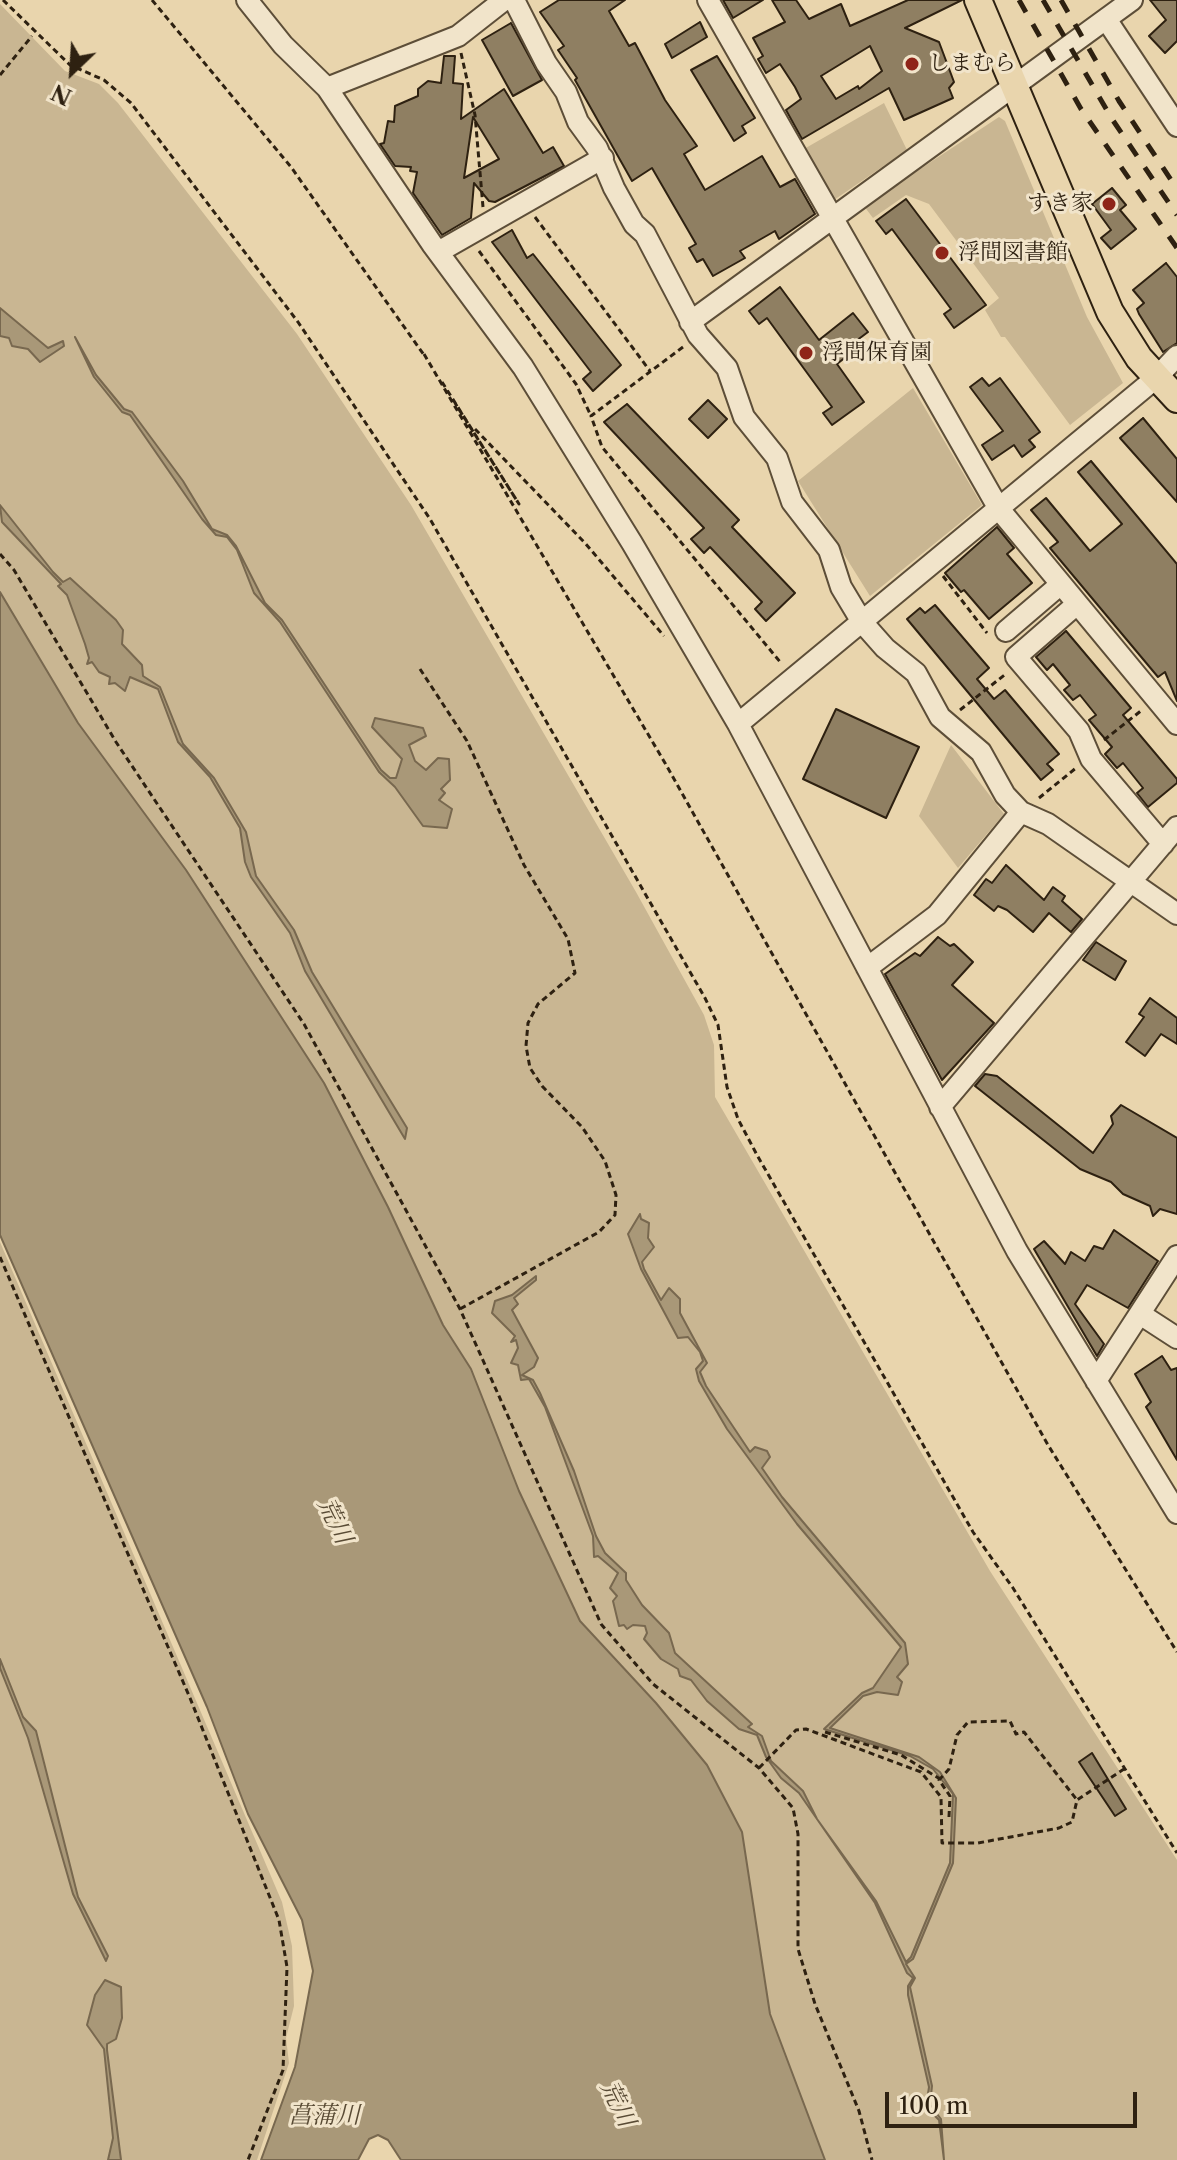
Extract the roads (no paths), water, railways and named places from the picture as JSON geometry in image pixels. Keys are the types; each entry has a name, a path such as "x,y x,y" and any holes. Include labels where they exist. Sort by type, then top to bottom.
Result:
{"main road":[{"path":"978,0 1110,312 1156,378 1177,399"}],"street":[{"path":"247,0 283,45 327,88 523,367 632,543 738,724 1017,1251 1177,1513"},
{"path":"327,88 458,36 504,0"},
{"path":"514,0 546,63 566,92 578,122 603,158 614,188 634,224 645,234 694,328 727,368 744,417 777,458 792,502 825,543 841,587 862,622 885,648 916,673 940,717 981,752 1005,795 1021,812 1058,830 1177,914"},
{"path":"708,0 999,509 1177,724"},
{"path":"694,328 833,219 1132,0"},
{"path":"1106,19 1177,126"},
{"path":"440,251 603,158"},
{"path":"738,724 1156,378 1177,356"},
{"path":"1000,637 1061,584"},
{"path":"1077,604 1016,657 1079,731 1091,759 1163,844"},
{"path":"867,968 937,915 1021,812"},
{"path":"940,1107 1177,827"},
{"path":"1096,1381 1177,1256"},
{"path":"1140,1314 1177,1338"}],"water":[{"path":"0,308 48,348 63,341 64,346 40,362 28,349 12,346 9,338 0,336"},
{"path":"75,337 96,375 124,409 132,412 183,481 212,529 227,535 236,546 265,603 282,620 381,770 390,778 396,778 402,759 372,727 375,718 423,728 426,736 409,745 415,761 426,770 438,758 449,759 450,780 441,789 445,793 439,800 452,809 447,828 423,826 395,787 379,772 280,622 254,593 237,550 227,537 216,535 202,519 130,415 122,412 94,377"},
{"path":"0,505 63,582 70,578 116,620 123,630 122,644 142,665 143,676 160,687 183,744 214,778 246,832 256,876 294,930 312,972 407,1128 405,1139 305,971 290,933 251,877 245,862 240,828 210,777 178,742 158,689 130,677 125,691 115,683 109,684 110,677 99,672 92,662 87,664 89,658 85,644 67,595 58,586 61,584 2,522"},
{"path":"0,592 78,723 186,870 324,1083 388,1207 443,1325 471,1369 519,1491 580,1621 656,1703 707,1765 742,1832 770,2014 825,2160 401,2160 388,2140 378,2135 369,2139 358,2160 261,2160 295,2067 313,1971 302,1920 248,1814 207,1707 0,1235"},
{"path":"640,1214 641,1219 649,1223 648,1238 654,1247 642,1262 644,1269 661,1300 669,1288 680,1299 680,1313 707,1363 700,1372 706,1386 750,1452 755,1447 767,1451 770,1457 762,1468 782,1497 905,1643 908,1664 897,1677 902,1682 898,1695 877,1692 863,1696 830,1728 919,1757 940,1772 956,1798 953,1863 913,1959 906,1964 915,1978 910,1987 932,2086 930,2105 941,2119 944,2160 939,2120 926,2107 929,2087 908,1995 908,1986 913,1978 907,1973 875,1903 799,1793 781,1778 766,1757 757,1735 739,1729 707,1701 691,1680 680,1676 678,1669 661,1659 644,1639 647,1633 645,1626 633,1625 627,1629 624,1625 619,1626 613,1601 617,1596 610,1588 618,1573 598,1556 594,1557 593,1536 545,1407 529,1379 521,1380 518,1365 511,1363 518,1348 516,1340 511,1342 515,1336 492,1313 495,1301 512,1295 536,1276 536,1280 514,1298 518,1304 512,1310 538,1358 534,1367 522,1375 533,1380 540,1393 605,1553 626,1573 626,1580 642,1605 669,1633 675,1653 752,1724 748,1727 762,1736 771,1761 803,1791 817,1819 876,1901 906,1962 911,1957 950,1863 953,1794 933,1769 910,1756 824,1729 862,1693 873,1688 901,1647 797,1524 727,1429 699,1381 696,1369 703,1361 700,1352 688,1337 678,1338 641,1269 628,1234"},
{"path":"0,1659 23,1717 36,1731 78,1897 108,1956 106,1961 73,1894 28,1738 0,1668"},
{"path":"105,1980 121,1987 122,2018 116,2039 107,2044 107,2050 121,2160 108,2160 113,2138 104,2049 87,2025 95,1995"}],"railway":[{"path":"1019,0 1081,109 1177,248"},
{"path":"1043,0 1112,119 1177,215"},
{"path":"1061,0 1119,101 1177,189"}],"place":[{"name":"しまむら","path":"912,64"},
{"name":"すき家","path":"1109,204"},
{"name":"浮間図書館","path":"942,253"},
{"name":"浮間保育園","path":"806,353"}],"water label":[{"name":"荒川","path":"334,1521"},
{"name":"荒川","path":"617,2104"},
{"name":"菖蒲川","path":"324,2116"}]}
